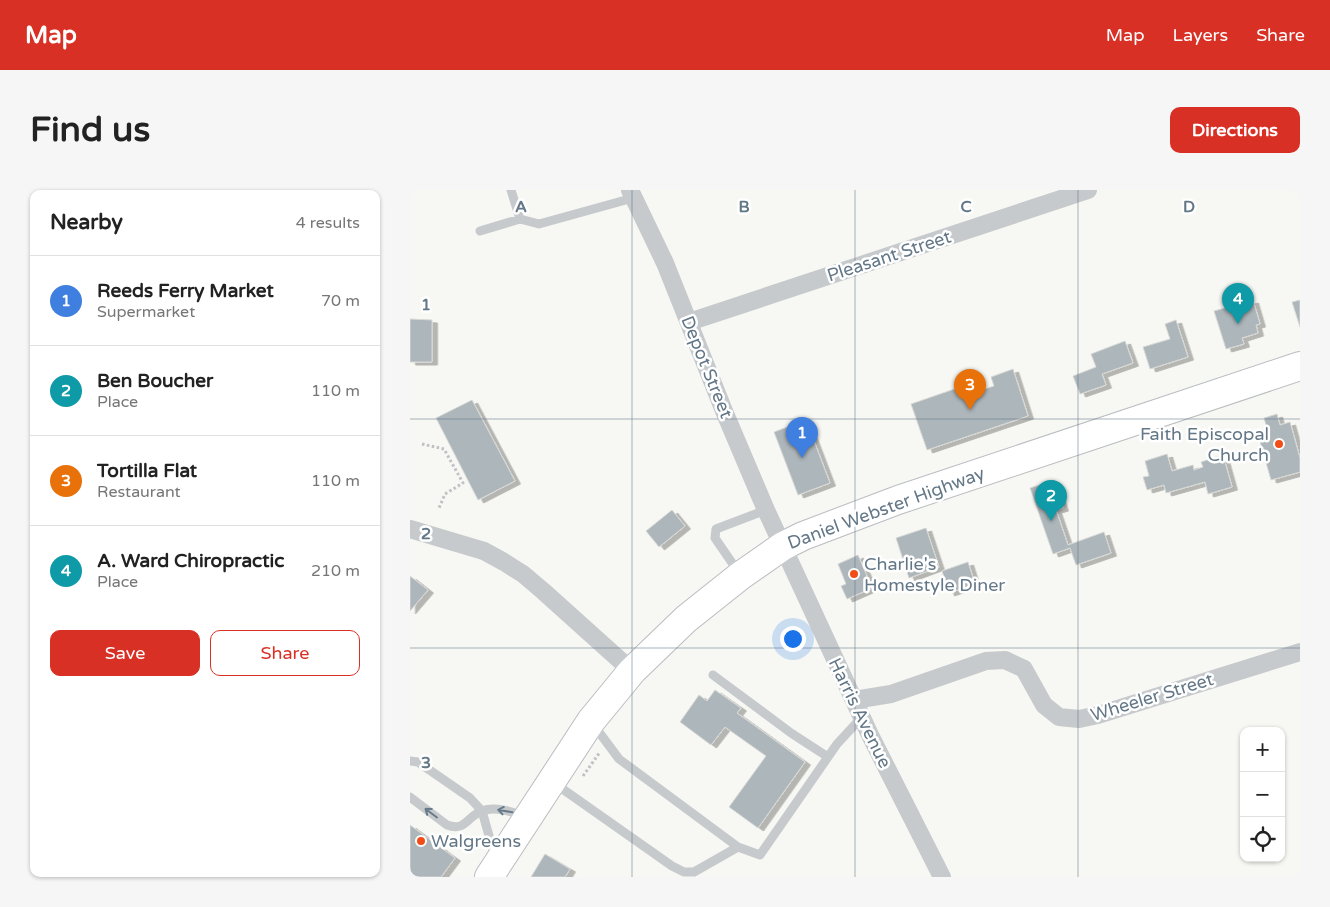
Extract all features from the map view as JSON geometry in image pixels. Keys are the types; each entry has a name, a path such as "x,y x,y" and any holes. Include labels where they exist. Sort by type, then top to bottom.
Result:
{"main road":[{"name":"Daniel Webster Highway","path":"494,871 528,816 561,788 591,720 632,672 686,619 740,576 783,546 803,536 898,500 1300,367"}],"street":[{"name":"Pleasant Street","path":"689,322 1088,190"},
{"name":"Depot Street","path":"631,194 665,263 724,411 783,546"},
{"path":"410,528 484,551 504,562 544,591 632,672"},
{"name":"Harris Avenue","path":"783,546 870,735 942,877"},
{"name":"Wheeler Street","path":"854,700 891,694 986,662 1005,660 1024,669 1044,705 1060,717 1079,719 1098,715 1300,652"}],"lane":[{"path":"511,190 520,218"},
{"path":"480,231 520,218 539,224 631,194"},
{"path":"740,576 715,538 716,529 766,510"},
{"path":"713,675 791,733 828,757"},
{"path":"591,720 619,759 738,848 760,855 837,744 862,717"},
{"path":"410,761 418,762 470,798 482,810 494,871"},
{"path":"561,788 672,866 684,872 694,872 738,848"},
{"path":"410,798 447,825 453,827 463,825 482,810 507,811 528,816"}],"path":[{"path":"422,444 444,449 463,483 446,494 439,508"},
{"path":"561,788 607,742"}],"building":[{"path":"1253,300 1260,324 1256,325 1258,333 1242,338 1244,344 1226,349 1214,311"},
{"path":"1300,300 1300,327 1292,302"},
{"path":"410,319 432,320 432,362 410,362"},
{"path":"1176,320 1188,357 1150,369 1143,347 1170,339 1165,324"},
{"path":"1125,341 1133,363 1102,374 1106,385 1080,394 1073,376 1096,367 1091,354"},
{"path":"1013,369 1028,416 927,450 911,404 966,385 969,394 994,386 991,377"},
{"path":"472,400 515,481 478,500 436,418"},
{"name":"Faith Episcopal Church","path":"1277,414 1280,425 1290,422 1300,458 1300,472 1271,480 1257,431 1267,429 1264,418"},
{"path":"806,420 830,483 798,495 774,432"},
{"path":"1167,454 1172,471 1193,465 1194,470 1203,467 1201,462 1223,455 1232,487 1208,494 1205,482 1166,493 1164,485 1147,490 1143,477 1149,476 1145,461"},
{"path":"1054,480 1063,508 1056,510 1068,545 1104,532 1111,553 1076,565 1070,548 1053,554 1030,488"},
{"path":"672,510 685,526 659,547 646,531"},
{"path":"926,528 939,567 909,578 896,538"},
{"name":"Charlie's Homestyle Diner","path":"858,555 872,588 847,599 841,586 846,584 838,564"},
{"path":"968,562 975,584 949,593 942,571"},
{"path":"410,576 428,590 410,611"},
{"path":"715,690 741,708 737,713 805,762 758,828 729,807 766,756 725,727 711,745 680,722 699,695 707,701"},
{"name":"Walgreens","path":"410,825 455,858 441,877 410,877"},
{"path":"545,854 570,869 565,877 531,877"}],"place":[{"name":"A. Ward Chiropractic","path":"1238,324"},
{"name":"Tortilla Flat","path":"970,410"},
{"name":"Faith Episcopal Church","path":"1279,444"},
{"name":"Reeds Ferry Market","path":"802,458"},
{"name":"Ben Boucher","path":"1051,521"},
{"name":"Charlie's Homestyle Diner","path":"854,574"},
{"name":"Walgreens","path":"421,841"}]}
